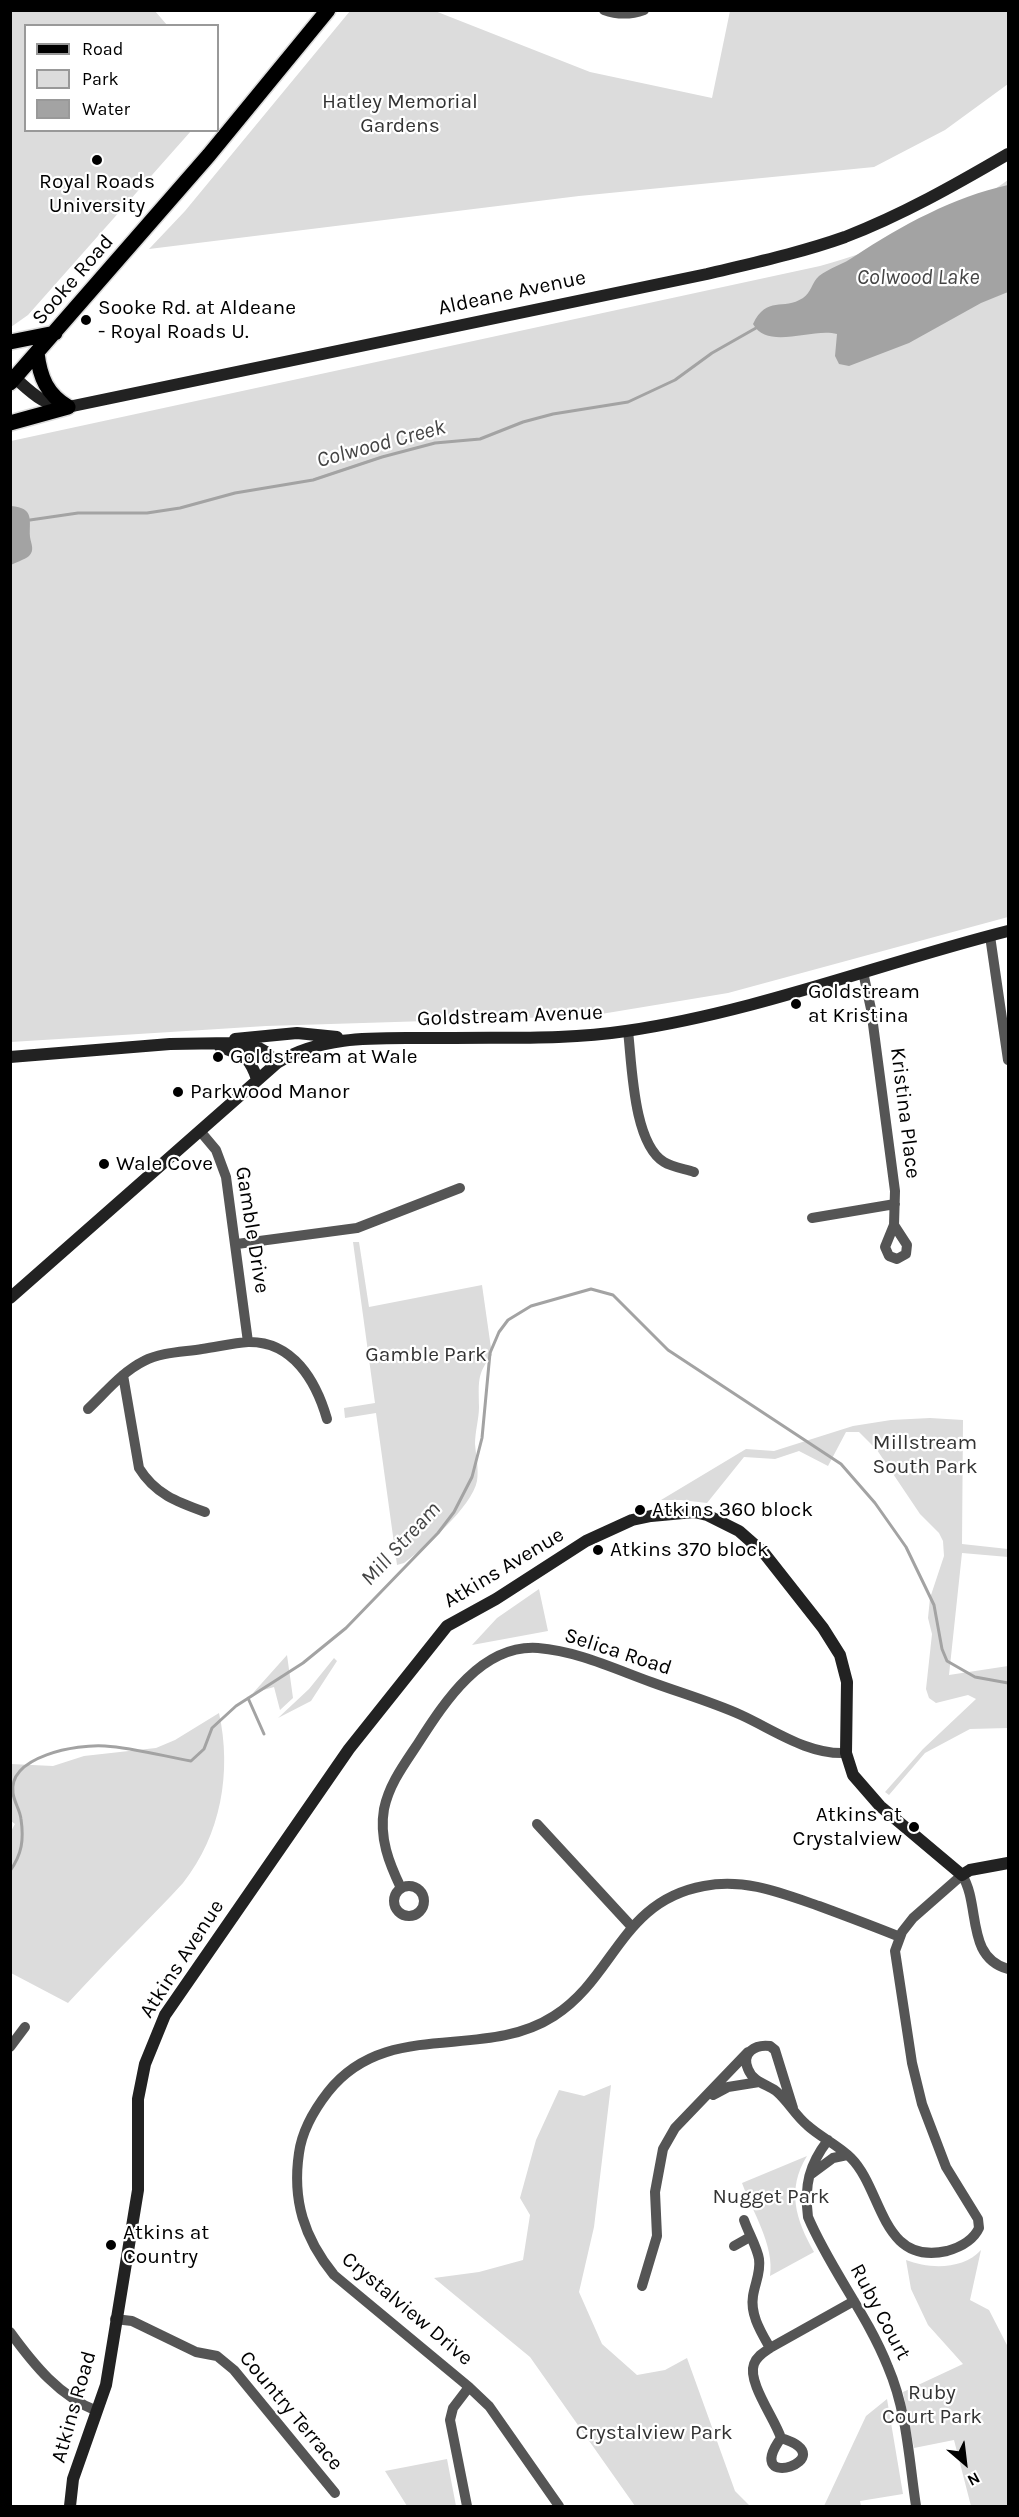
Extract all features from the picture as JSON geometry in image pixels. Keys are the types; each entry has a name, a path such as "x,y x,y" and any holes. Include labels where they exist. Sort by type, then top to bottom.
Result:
{"main road":[{"name":"Sooke Road","path":"12,378 55,333 209,155 328,10"},
{"path":"10,342 55,333"},
{"path":"37,353 39,368 47,390 68,407"},
{"path":"10,423 68,407"}],"street":[{"path":"604,10 616,14 635,14 644,10"},
{"name":"Aldeane Avenue","path":"12,378 45,403 56,407 68,407 707,273 792,253 844,237 901,213 951,188 1008,154"},
{"name":"Goldstream Avenue","path":"10,1298 257,1079 277,1063 304,1048 364,1039 530,1038 628,1031 747,1005 1008,931"},
{"path":"990,936 1008,1060"},
{"name":"Kristina Place","path":"863,972 872,1009 895,1204 894,1225"},
{"path":"628,1031 639,1114 652,1151 664,1162 694,1172"},
{"path":"210,1043 297,1033 364,1039"},
{"path":"210,1043 243,1054 249,1060 257,1079"},
{"path":"10,1056 210,1043 257,1047 277,1063"},
{"name":"Gamble Drive","path":"200,1131 216,1150 222,1163 237,1244 248,1342"},
{"path":"237,1244 357,1228 460,1188"},
{"path":"813,1218 895,1204"},
{"path":"88,1409 123,1375 146,1359 248,1342 267,1345 298,1363 313,1381 327,1419"},
{"path":"123,1375 139,1468 146,1480 161,1493 178,1503 205,1512"},
{"name":"Atkins Avenue","path":"115,2319 138,2190 138,2099 145,2064 165,2015 349,1749 447,1626 496,1599 586,1541 632,1520 694,1512 707,1515 739,1531 764,1553 823,1628 840,1655 847,1682 846,1753 853,1775 867,1794 962,1875"},
{"name":"Selica Road","path":"401,1888 388,1858 383,1831 384,1809 392,1782 442,1706 468,1678 487,1663 504,1654 524,1648 561,1651 740,1715 789,1739 820,1750 846,1753"},
{"path":"537,1824 632,1926"},
{"path":"748,2052 747,2068 759,2082 776,2091 808,2126 847,2155 861,2173 887,2224 906,2246 938,2253 970,2241 980,2228 978,2219 946,2167 929,2126 912,2063 902,1988 897,1978 895,1951 913,1918 962,1875 970,1870 1008,1863"},
{"path":"962,1875 971,1896 977,1939 987,1956 1008,1969"},
{"name":"Crystalview Drive","path":"559,2506 489,2406 354,2293 334,2275 320,2258 302,2220 296,2193 296,2171 303,2137 318,2104 333,2085 352,2069 378,2054 408,2046 497,2036 527,2029 554,2016 578,1997 632,1926 662,1901 695,1888 728,1883 773,1889 899,1940"},
{"path":"10,2047 25,2028"},
{"path":"642,2286 657,2236 655,2192 663,2149 675,2128 705,2100 748,2052 763,2045 775,2050 793,2109"},
{"path":"705,2100 728,2087 759,2082"},
{"name":"Ruby Court","path":"828,2140 814,2158 809,2175 806,2200 808,2217 878,2344 896,2390 903,2416 916,2506"},
{"path":"809,2175 833,2158 847,2155"},
{"path":"744,2220 759,2258 753,2308 756,2322 771,2348"},
{"path":"734,2246 750,2237"},
{"path":"781,2438 752,2374 753,2365 758,2357 771,2348 854,2301"},
{"name":"Atkins Road","path":"70,2506 73,2479 106,2385 115,2319"},
{"name":"Country Terrace","path":"115,2319 132,2321 196,2352 217,2356 226,2363 335,2493"},
{"path":"10,2332 40,2370 60,2390 70,2398 97,2411"},
{"path":"467,2506 450,2420 453,2408 469,2387"}],"green space":[{"name":"Royal Roads University","path":"11,10 155,11 166,24 24,24 24,132 190,132 28,315 11,327"},
{"name":"Hatley Memorial Gardens","path":"350,11 435,11 590,72 712,98 730,11 1008,11 1008,84 945,130 874,167 579,196 149,249 185,211"},
{"path":"1008,180 1008,917 728,993 589,1016 266,1026 11,1042 11,441 820,266 869,251 918,231 965,208"},
{"name":"Gamble Park","path":"353,1242 359,1242 369,1307 482,1285 492,1355 483,1368 479,1385 479,1412 475,1444 478,1476 473,1491 457,1514 435,1537 404,1563 397,1565 376,1413 345,1418 344,1408 375,1403"},
{"name":"Millstream South Park","path":"930,1418 963,1420 962,1544 1008,1549 1008,1557 962,1553 949,1675 1008,1666 1008,1728 970,1729 925,1753 889,1795 885,1792 923,1749 976,1699 968,1695 936,1703 929,1698 926,1689 932,1634 928,1618 930,1598 944,1556 943,1541 939,1533 920,1514 877,1450 859,1432 846,1432 828,1466 799,1451 775,1459 744,1457 707,1503 661,1500 746,1449 774,1451 853,1426 891,1420"},
{"path":"539,1589 548,1631 472,1645 497,1618"},
{"path":"287,1655 293,1698 280,1710 274,1687 253,1693"},
{"path":"334,1658 337,1661 311,1701 278,1718 309,1689"},
{"path":"219,1713 224,1758 220,1802 215,1824 206,1844 183,1883 68,2003 11,1973 10,1833 15,1824 11,1821 11,1764 53,1766 84,1756 156,1748 175,1740"},
{"name":"Crystalview Park","path":"611,2085 594,2227 579,2292 602,2344 637,2375 665,2370 687,2358 735,2491 750,2506 635,2506 530,2357 434,2278 479,2272 523,2260 530,2215 520,2198 536,2140 559,2090 584,2096"},
{"name":"Nugget Park","path":"807,2156 795,2193 798,2217 814,2252 770,2276 771,2265 766,2241 742,2183"},
{"name":"Ruby Court Park","path":"981,2250 970,2300 989,2310 1008,2347 1008,2506 971,2506 954,2440 914,2448 903,2392 963,2364 928,2325 911,2289 906,2260 925,2265 945,2266 974,2257"},
{"path":"887,2399 903,2494 860,2501 861,2506 824,2506 866,2416"},
{"path":"447,2459 456,2506 407,2506 385,2471"}],"water":[{"name":"Colwood Lake","path":"1008,185 1008,292 981,303 909,343 849,366 839,364 835,356 837,334 769,336 760,332 753,324 758,315 770,306 796,302 803,298 823,273 851,259 910,223 968,197"},
{"path":"11,506 24,509 29,516 32,549 29,556 11,565"}],"waterway":[{"name":"Colwood Creek","path":"30,520 78,513 147,513 180,508 235,493 313,480 382,457 435,443 480,439 523,422 553,414 628,402 675,380 712,353 756,328"},
{"name":"Mill Stream","path":"10,1871 20,1853 22,1840 20,1816 13,1793 14,1780 21,1770 33,1761 62,1750 93,1746 127,1748 191,1761 204,1749 212,1728 236,1706 303,1663 346,1628 438,1533 454,1512 472,1477 482,1438 490,1353 499,1332 508,1320 531,1306 591,1289 613,1295 668,1350 841,1464 875,1503 906,1547 934,1605 942,1649 947,1661 975,1677 1008,1683"},
{"path":"248,1698 264,1734"}],"place":[{"name":"Royal Roads University","path":"97,160"},
{"name":"Sooke Rd. at Aldeane - Royal Roads U.","path":"86,320"},
{"name":"Goldstream at Kristina","path":"796,1004"},
{"name":"Goldstream at Wale","path":"218,1057"},
{"name":"Parkwood Manor","path":"178,1092"},
{"name":"Wale Cove","path":"104,1164"},
{"name":"Atkins 360 block","path":"640,1510"},
{"name":"Atkins 370 block","path":"598,1550"},
{"name":"Atkins at Crystalview","path":"914,1827"},
{"name":"Atkins at Country","path":"111,2245"}]}
